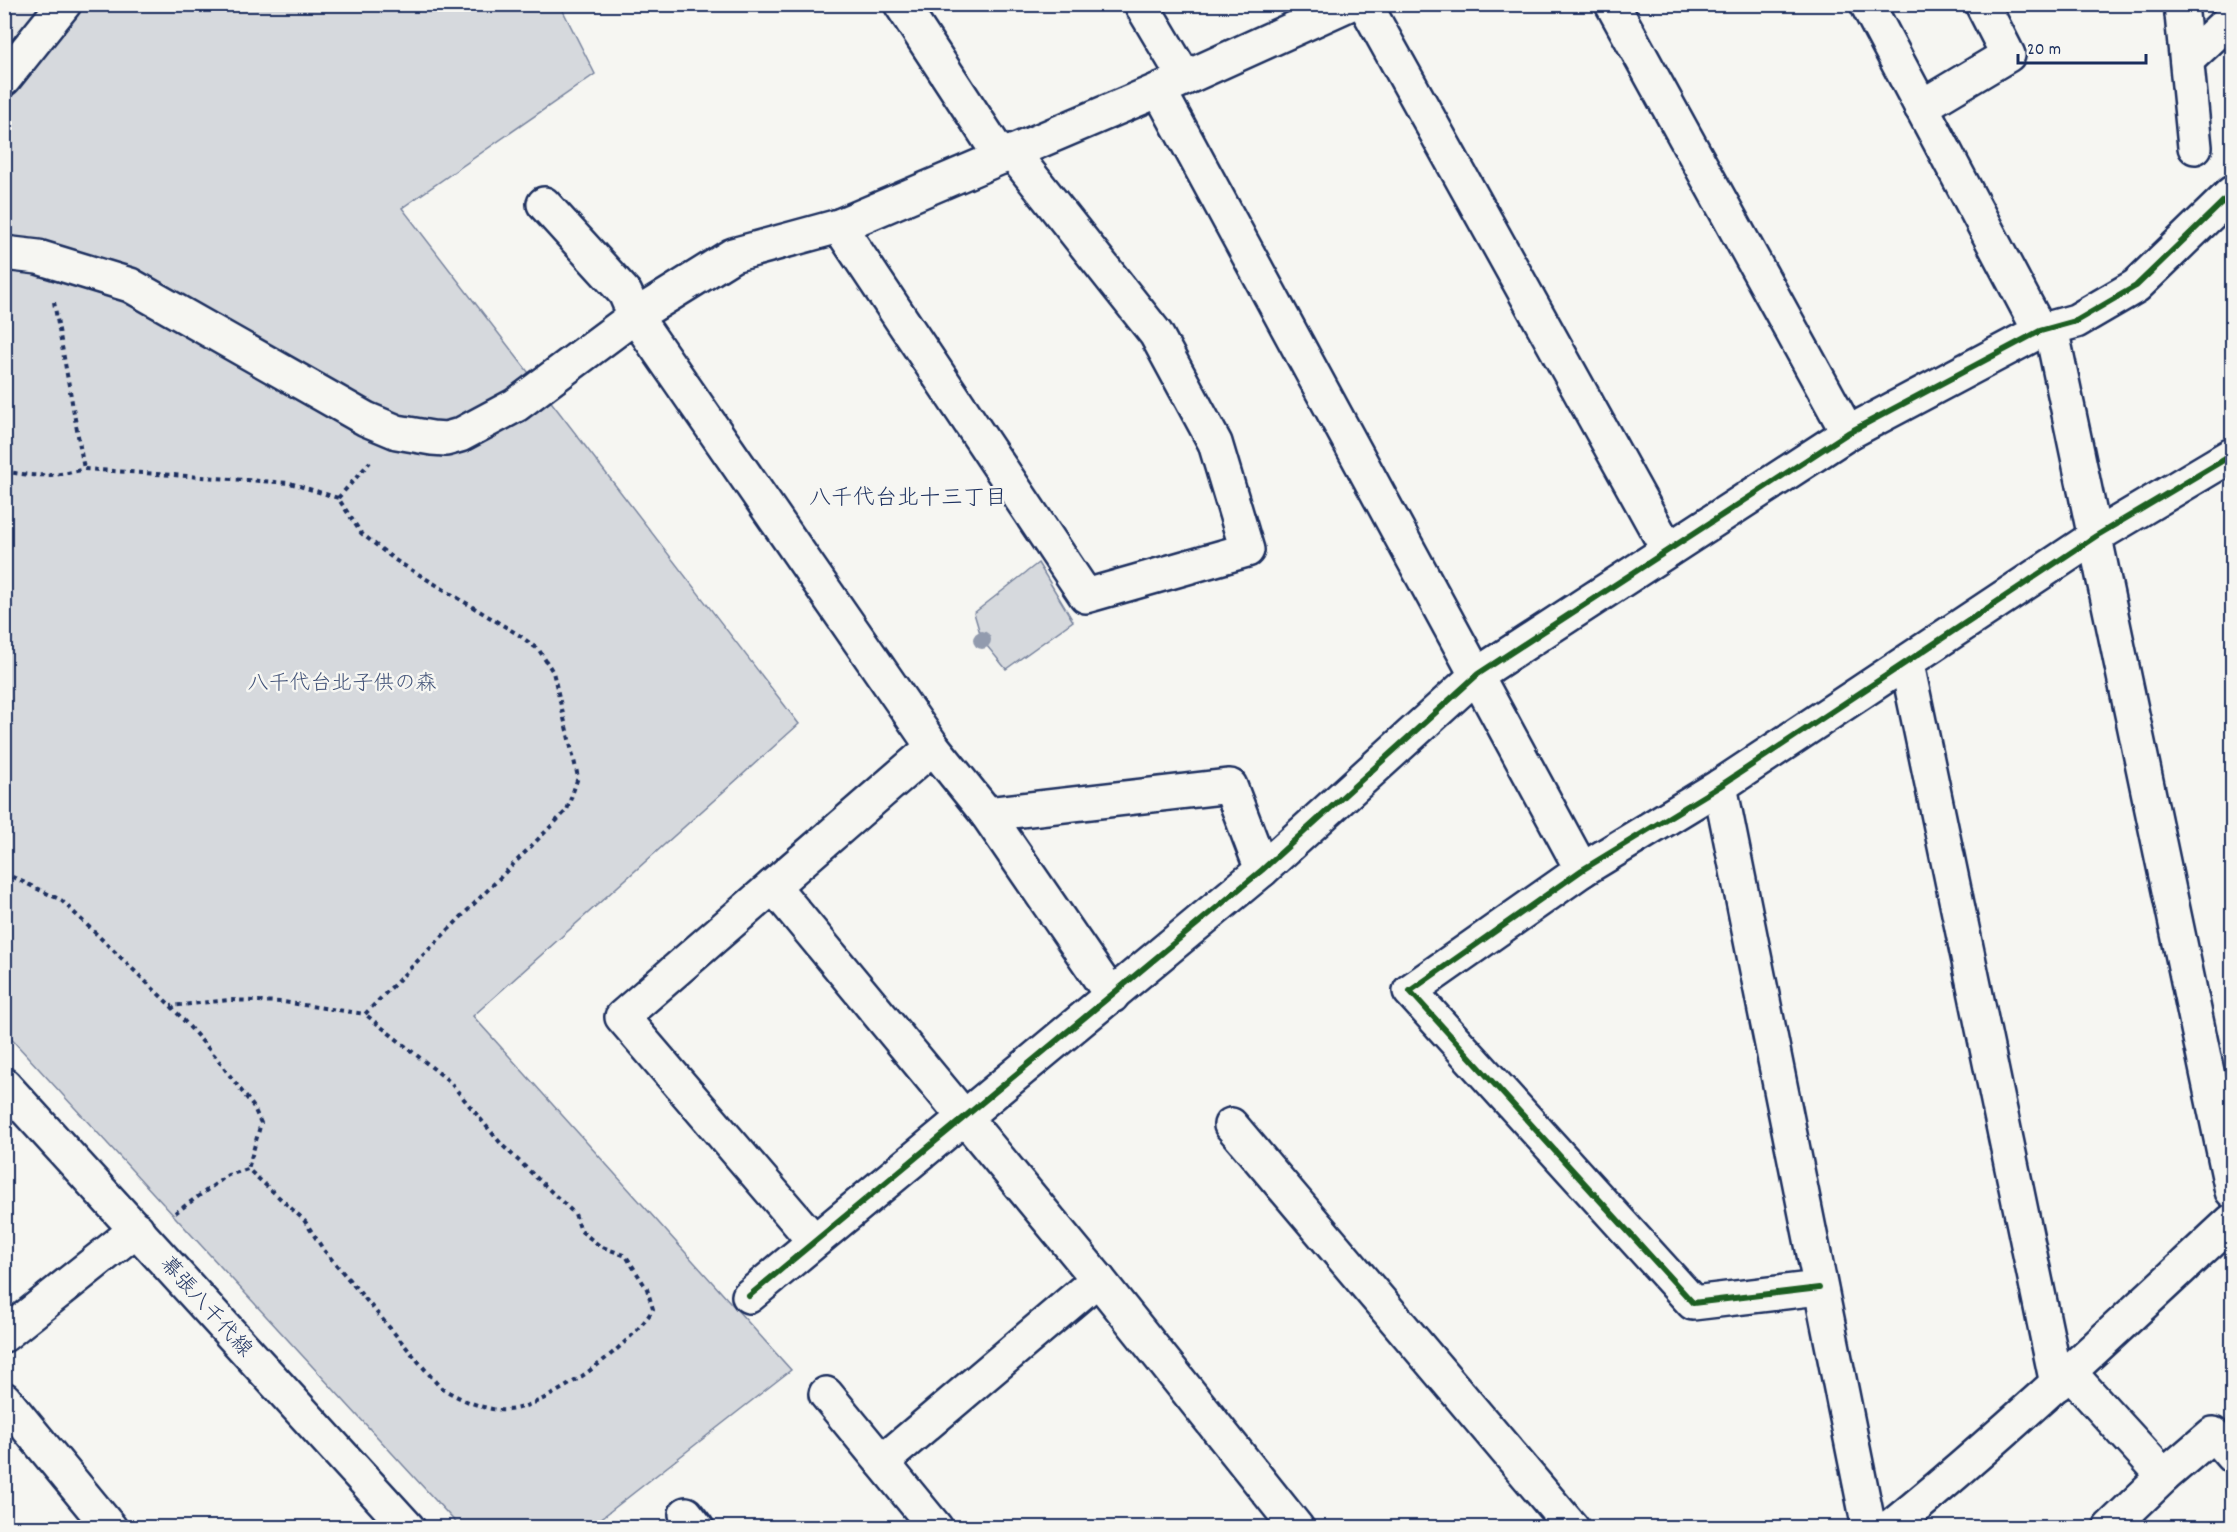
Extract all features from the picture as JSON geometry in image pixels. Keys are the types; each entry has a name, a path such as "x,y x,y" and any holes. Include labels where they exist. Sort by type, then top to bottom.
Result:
{"street":[{"path":"4,79 63,4"},
{"path":"839,226 1086,596 1247,550 1215,443 1156,334 1006,155 901,4"},
{"path":"1140,4 1172,84 1582,870"},
{"path":"4,253 47,260 130,285 366,420 397,432 446,440 516,405 635,316 733,255 839,226 1172,84 1349,4"},
{"path":"1365,4 1668,550"},
{"path":"1612,4 1848,434"},
{"path":"1867,4 2045,329 2096,536 2232,1191"},
{"path":"1922,107 2007,55 1982,4"},
{"path":"2181,4 2196,147"},
{"path":"2187,60 2232,18"},
{"path":"749,1296 1262,870 1478,674 1848,434 2045,329 2076,321 2136,286 2232,193"},
{"path":"544,204 625,292 635,316 933,747 987,814 1112,996"},
{"path":"1820,1288 1693,1303 1410,991 1582,870 1720,786 1907,664 2096,536 2232,455"},
{"path":"1907,664 2063,1378 2164,1476"},
{"path":"814,1241 622,1017 933,747"},
{"path":"987,814 1230,786 1262,870"},
{"path":"1720,786 1869,1527"},
{"path":"773,886 1098,1279 1297,1527"},
{"name":"幕張八千代線","path":"4,1085 408,1527"},
{"path":"1231,1125 1572,1527"},
{"path":"1890,1527 1962,1469 2232,1221"},
{"path":"4,1335 138,1229"},
{"path":"882,1462 1098,1279"},
{"path":"826,1394 936,1527"},
{"path":"4,1399 110,1527"},
{"path":"2110,1527 2213,1434 2232,1456"}],"path":[{"path":"47,260 84,469"},
{"path":"4,471 39,476 64,475 84,469 290,483 338,498 361,533 394,560 519,635 539,650 554,672 578,777 567,810 365,1014"},
{"path":"4,873 61,900 171,1006 253,1106 261,1123 248,1169"},
{"path":"171,1006 229,999 294,1004 365,1014 449,1081 502,1145 575,1214 581,1231 600,1246 626,1256 647,1289 653,1309 646,1321 591,1371 531,1405 500,1410 462,1399 439,1386 323,1249 304,1220 248,1169"},
{"path":"171,1216 228,1175 248,1169"}],"shaded area":[{"path":"4,5 41,5 5,51"}],"green space":[{"name":"八千代台北子供の森","path":"84,5 560,5 595,74 402,208 799,724 473,1016 791,1370 590,1527 460,1527 5,1032 4,104"},
{"path":"1038,563 1073,621 1006,669 982,640 974,613"}],"cycle path":[{"path":"749,1296 1262,870 1478,674 1848,433 2040,331 2076,321 2136,286 2232,193"},
{"path":"1819,1288 1693,1303 1410,991 1582,870 1720,786 2096,536 2232,455"}],"district":[{"name":"八千代台北十三丁目","path":"908,496"}]}
